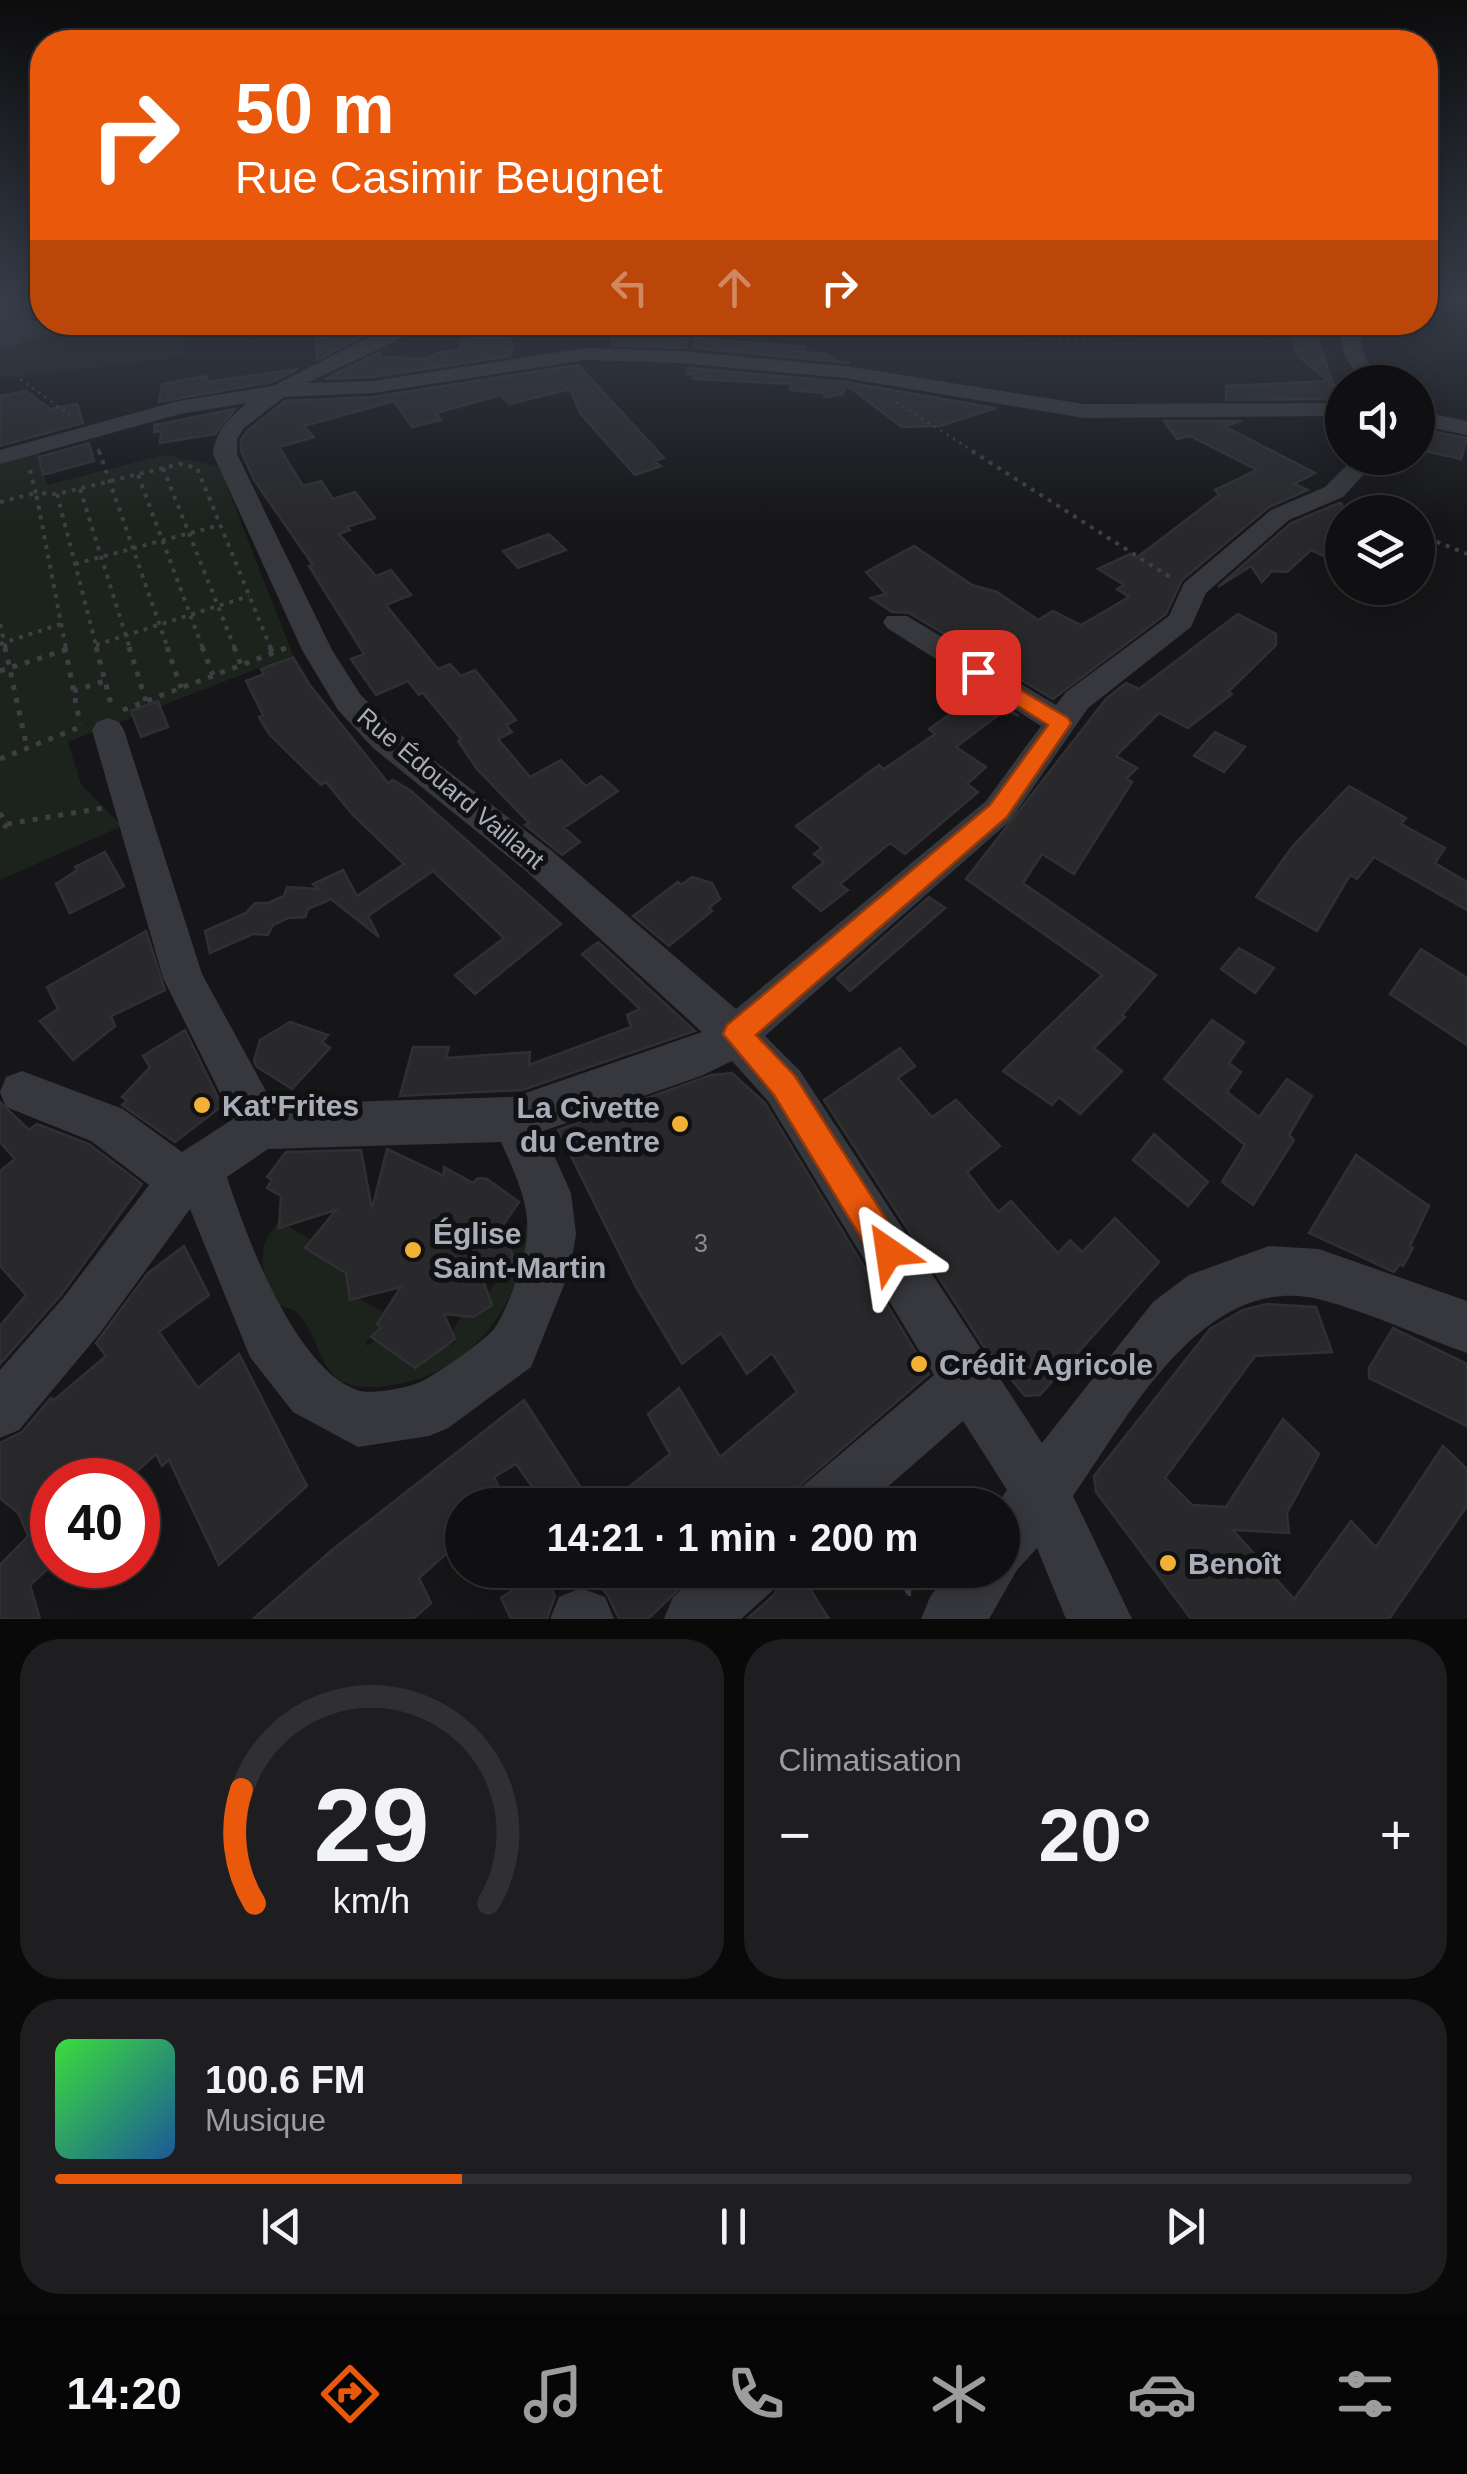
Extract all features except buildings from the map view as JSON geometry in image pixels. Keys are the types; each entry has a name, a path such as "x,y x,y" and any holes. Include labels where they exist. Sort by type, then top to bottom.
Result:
{"street":[{"path":"279,392 311,374"},
{"path":"0,458 178,408 279,392 373,387 460,374"},
{"path":"847,374 1084,411 1325,409"},
{"name":"Rue Édouard Vaillant","path":"279,392 249,414 226,438 225,454 312,638 349,702 385,740 539,861 736,1034 784,1086 1042,1494 1100,1619"},
{"path":"1435,421 1467,428"},
{"path":"0,1412 82,1315 191,1172 260,1128 514,1118 701,1056 736,1034 998,811 1077,700 1181,621 1194,588 1280,515 1334,492 1350,475"},
{"path":"897,622 1060,723"},
{"path":"94,728 130,804 183,978 260,1128"},
{"path":"22,1092 107,1126 191,1172 218,1222 268,1339 312,1392 358,1420 429,1410 512,1348 545,1270 552,1234 547,1193 514,1118"},
{"path":"1020,1524 1102,1406 1171,1320 1207,1294 1232,1282 1269,1271 1319,1274 1467,1328"},
{"path":"844,1488 968,1381"},
{"path":"695,1619 730,1588"},
{"path":"931,1606 959,1588"}],"path":[{"path":"872,376 878,388 920,419 1180,584 1194,588"},
{"path":"20,379 92,430 181,688"},
{"path":"0,759 94,728 73,692 28,462"},
{"path":"0,502 36,493 58,494 180,464 198,468 272,653"},
{"path":"163,468 241,664"},
{"path":"138,475 213,675"},
{"path":"80,489 146,701"},
{"path":"58,494 113,714 312,638"},
{"path":"76,564 220,525"},
{"path":"1435,541 1467,554"},
{"path":"96,645 249,596"},
{"path":"0,624 27,748"},
{"path":"2,643 60,624"},
{"path":"0,671 65,650"},
{"path":"73,692 105,681"},
{"path":"0,834 7,824 130,804"},
{"path":"0,813 7,824"},
{"path":"914,1588 931,1606"}],"shaded area":[{"path":"0,374 44,374 0,379"},
{"path":"39,450 47,485 164,455 219,466 293,655 68,742 81,784 122,826 0,880 0,461"},
{"path":"279,1221 311,1240 340,1269 345,1262 359,1291 349,1295 350,1300 359,1298 384,1313 381,1328 366,1342 367,1346 376,1340 413,1369 445,1335 450,1345 456,1342 452,1332 461,1316 473,1317 492,1305 488,1293 500,1276 512,1274 512,1234 525,1232 526,1225 534,1222 508,1300 476,1344 431,1374 373,1387 350,1385 336,1377 298,1313 273,1299 266,1283 263,1255 266,1240"}],"place":[{"name":"Kat'Frites","path":"202,1105"},
{"name":"La Civette du Centre","path":"680,1124"},
{"name":"Église Saint-Martin","path":"413,1250"},
{"name":"Crédit Agricole","path":"919,1364"},
{"name":"Benoît","path":"1168,1563"}],"route":[{"path":"889,1252 784,1086 736,1034 998,811 1060,723 978,672"}]}
